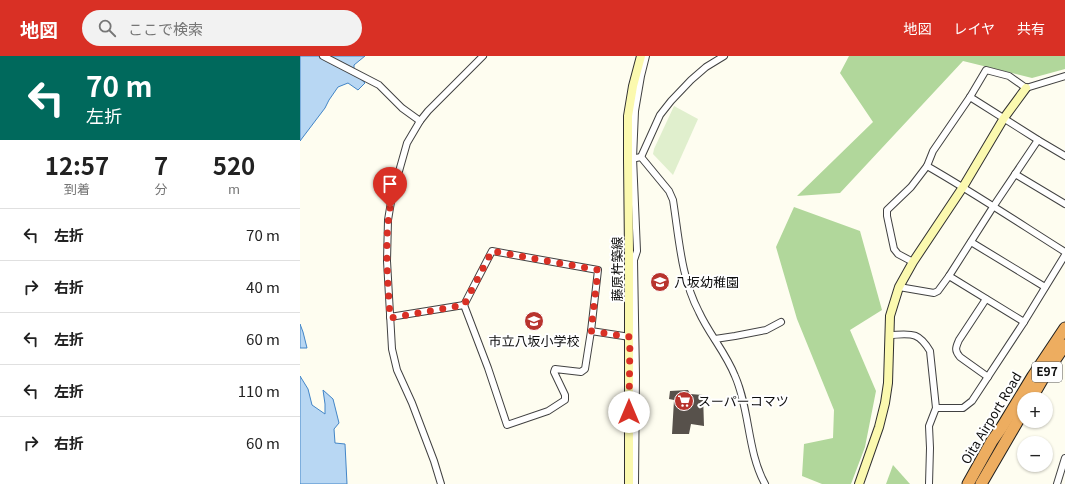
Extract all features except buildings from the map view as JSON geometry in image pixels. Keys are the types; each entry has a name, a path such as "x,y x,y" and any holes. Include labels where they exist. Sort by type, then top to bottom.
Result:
{"highway":[{"name":"Oita Airport Road","path":"968,484 992,441 1065,328"},
{"name":"Oita Airport Road","path":"1035,392 1065,345"},
{"name":"Oita Airport Road","path":"981,484 1017,422"}],"street":[{"path":"323,56 378,85 402,108 420,121"},
{"path":"441,484 434,460 397,370 392,350 387,261 388,220 392,196 406,143 428,110 483,56"},
{"name":"藤原杵築線","path":"629,484 631,159 628,116 633,86 641,56"},
{"path":"635,484 636,376 634,260 637,251 631,159 635,111 646,56"},
{"path":"641,157 660,115 671,101 706,67 724,56"},
{"path":"913,262 898,254 894,249 887,210 911,188 927,166 933,151 970,97 986,70 1010,76 1026,88"},
{"path":"859,484 879,427 885,402 888,383 890,316 899,287 913,262 963,187 1004,118 1026,88 1065,76"},
{"path":"970,97 1064,155"},
{"path":"899,287 934,293 938,291 1038,140"},
{"path":"631,159 641,157"},
{"path":"641,157 669,191 673,200 684,270 690,291 698,312 725,355 735,376 743,400 754,454 760,474 765,484"},
{"path":"927,166 963,187 1065,253 1024,322 972,401 963,408 936,408"},
{"path":"1015,174 1065,204"},
{"path":"971,242 1045,287"},
{"path":"492,251 598,270 591,331 584,369 581,372 555,369 554,372 565,395 565,400 548,411 507,425 488,368 464,305 492,251"},
{"path":"949,276 1024,322"},
{"path":"986,298 959,340 956,347 956,353 988,376"},
{"path":"390,318 464,305"},
{"path":"714,339 766,330 781,322"},
{"path":"591,331 630,337"},
{"path":"890,335 911,334 918,336 926,344 930,351 936,408 929,426 929,484"},
{"path":"1057,484 1065,458"}],"green space":[{"path":"849,56 1065,56 1065,69 1032,78 963,61 840,193 797,196 873,122 840,73"},
{"path":"674,106 698,119 673,175 653,154"},
{"path":"794,207 860,231 882,310 850,330 876,391 865,447 851,484 822,484 802,476 804,444 833,438 834,410 797,319 776,247"},
{"path":"893,465 910,484 886,484"}],"water":[{"path":"300,56 365,56 354,65 354,73 365,83 358,90 348,83 338,87 325,108 300,141"},
{"path":"300,324 303,332 307,348 300,348"},
{"path":"300,376 308,389 312,405 325,414 323,390 333,399 339,423 334,429 335,443 345,444 347,484 300,484"}],"place":[{"name":"八坂幼稚園","path":"660,282"},
{"name":"市立八坂小学校","path":"534,321"},
{"name":"スーパーコマツ","path":"684,401"}],"route":[{"path":"390,208 388,220 387,261 390,318 464,305 492,251 598,270 591,331 630,337 629,412"}]}
